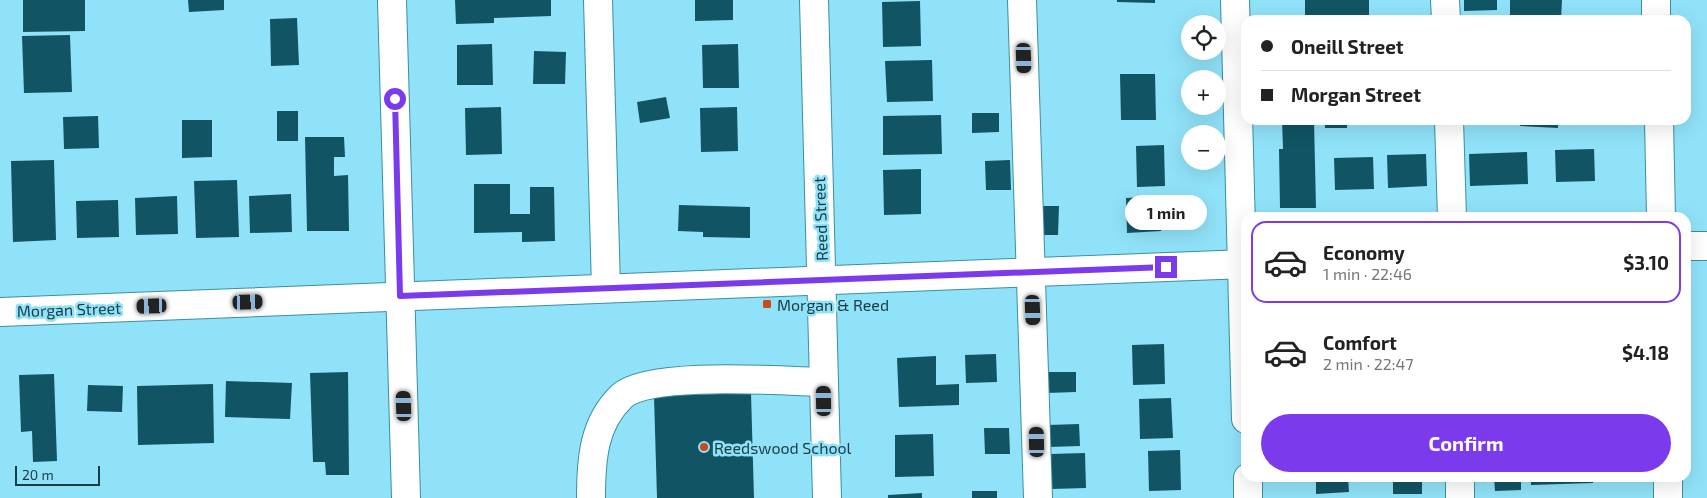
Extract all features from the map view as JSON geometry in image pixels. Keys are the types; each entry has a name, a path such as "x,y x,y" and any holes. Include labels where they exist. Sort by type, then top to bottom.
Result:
{"street":[{"path":"392,0 406,498"},
{"path":"598,0 606,288"},
{"name":"Reed Street","path":"814,0 827,498"},
{"path":"1022,0 1038,498"},
{"path":"1235,0 1242,212"},
{"path":"1446,0 1446,15"},
{"path":"1656,0 1656,15"},
{"path":"1449,125 1452,212"},
{"path":"1659,125 1661,212"},
{"path":"1691,246 1707,246"},
{"name":"Morgan Street","path":"0,312 1241,264"},
{"path":"591,498 591,460 600,427 622,395 643,384 675,380 824,382"},
{"path":"1248,482 1248,498"},
{"path":"1460,482 1460,498"},
{"path":"1668,482 1668,498"}],"building":[{"path":"23,0 85,0 85,31 23,32"},
{"path":"188,0 224,0 224,10 189,12"},
{"path":"455,0 551,0 551,16 494,18 494,23 456,24"},
{"path":"695,0 733,0 733,20 695,21"},
{"path":"1117,0 1155,0 1155,3 1117,2"},
{"path":"1305,0 1369,0 1369,15 1305,15"},
{"path":"1464,0 1497,0 1497,10 1464,11"},
{"path":"1510,0 1562,0 1561,15 1510,15"},
{"path":"920,1 921,46 883,47 882,2"},
{"path":"297,18 299,65 271,66 270,19"},
{"path":"70,35 72,92 24,93 22,36"},
{"path":"492,44 493,85 457,85 457,45"},
{"path":"738,44 739,88 703,88 702,45"},
{"path":"534,51 566,52 565,84 533,84"},
{"path":"932,60 933,101 887,102 885,61"},
{"path":"1120,74 1155,74 1156,120 1121,120"},
{"path":"666,97 670,118 640,123 637,102"},
{"path":"501,107 502,154 466,155 465,108"},
{"path":"737,107 738,151 701,152 700,108"},
{"path":"277,111 298,111 298,141 277,141"},
{"path":"972,113 999,113 999,132 972,133"},
{"path":"941,115 942,154 883,155 883,116"},
{"path":"98,116 99,148 64,149 63,117"},
{"path":"182,120 212,120 212,157 182,158"},
{"path":"1282,125 1314,125 1316,208 1280,208 1279,149 1283,149"},
{"path":"1325,125 1347,125 1347,128 1325,128"},
{"path":"1558,125 1558,128 1520,126"},
{"path":"305,137 344,137 345,157 334,157 334,176 348,175 349,231 307,231"},
{"path":"1164,145 1165,186 1137,187 1136,146"},
{"path":"1594,149 1595,181 1556,182 1555,150"},
{"path":"1527,152 1528,184 1470,186 1469,154"},
{"path":"1426,154 1427,186 1388,188 1387,155"},
{"path":"1373,157 1374,189 1335,190 1334,158"},
{"path":"54,160 56,240 13,242 11,161"},
{"path":"1010,160 1011,190 986,190 985,161"},
{"path":"921,169 921,214 884,215 883,170"},
{"path":"237,180 239,237 196,238 194,181"},
{"path":"474,184 510,184 510,214 530,214 530,187 554,187 555,241 522,242 522,232 474,233"},
{"path":"291,194 292,232 250,233 249,196"},
{"path":"177,196 178,234 136,235 135,198"},
{"path":"1160,196 1161,231 1127,233 1126,198"},
{"path":"118,200 119,237 77,238 76,201"},
{"path":"679,205 750,207 750,238 703,237 703,232 678,231"},
{"path":"1039,206 1059,206 1058,235 1039,235"},
{"path":"1164,344 1165,384 1133,385 1132,345"},
{"path":"996,354 997,382 966,383 965,355"},
{"path":"936,356 936,385 959,384 959,405 899,407 897,358"},
{"path":"348,372 349,475 326,475 325,462 313,462 310,373"},
{"path":"1046,372 1076,372 1076,392 1046,393"},
{"path":"54,374 57,461 33,462 32,431 21,432 19,375"},
{"path":"226,381 292,383 290,419 225,417"},
{"path":"213,384 214,443 138,445 137,386"},
{"path":"88,385 123,386 122,412 87,411"},
{"name":"Reedswood School","path":"751,393 754,498 657,498 654,396"},
{"path":"1171,398 1173,438 1140,439 1139,399"},
{"path":"1079,424 1080,446 1048,447 1048,425"},
{"path":"984,428 1009,428 1010,454 985,454"},
{"path":"933,434 934,476 895,477 895,435"},
{"path":"1180,450 1181,490 1149,491 1148,451"},
{"path":"1085,453 1086,488 1051,489 1050,454"},
{"path":"1316,482 1348,482 1349,492 1316,494"},
{"path":"1393,482 1422,482 1422,494 1393,494"},
{"path":"1494,482 1521,482 1521,490 1495,491"},
{"path":"1531,482 1593,482 1593,483 1531,485"},
{"path":"972,491 997,491 997,498 972,498"},
{"path":"922,493 922,498 888,498 888,495"}],"place":[{"name":"Morgan & Reed","path":"767,304"},
{"name":"Reedswood School","path":"704,447"}],"route":[{"path":"395,99 400,296 1166,267"}]}
